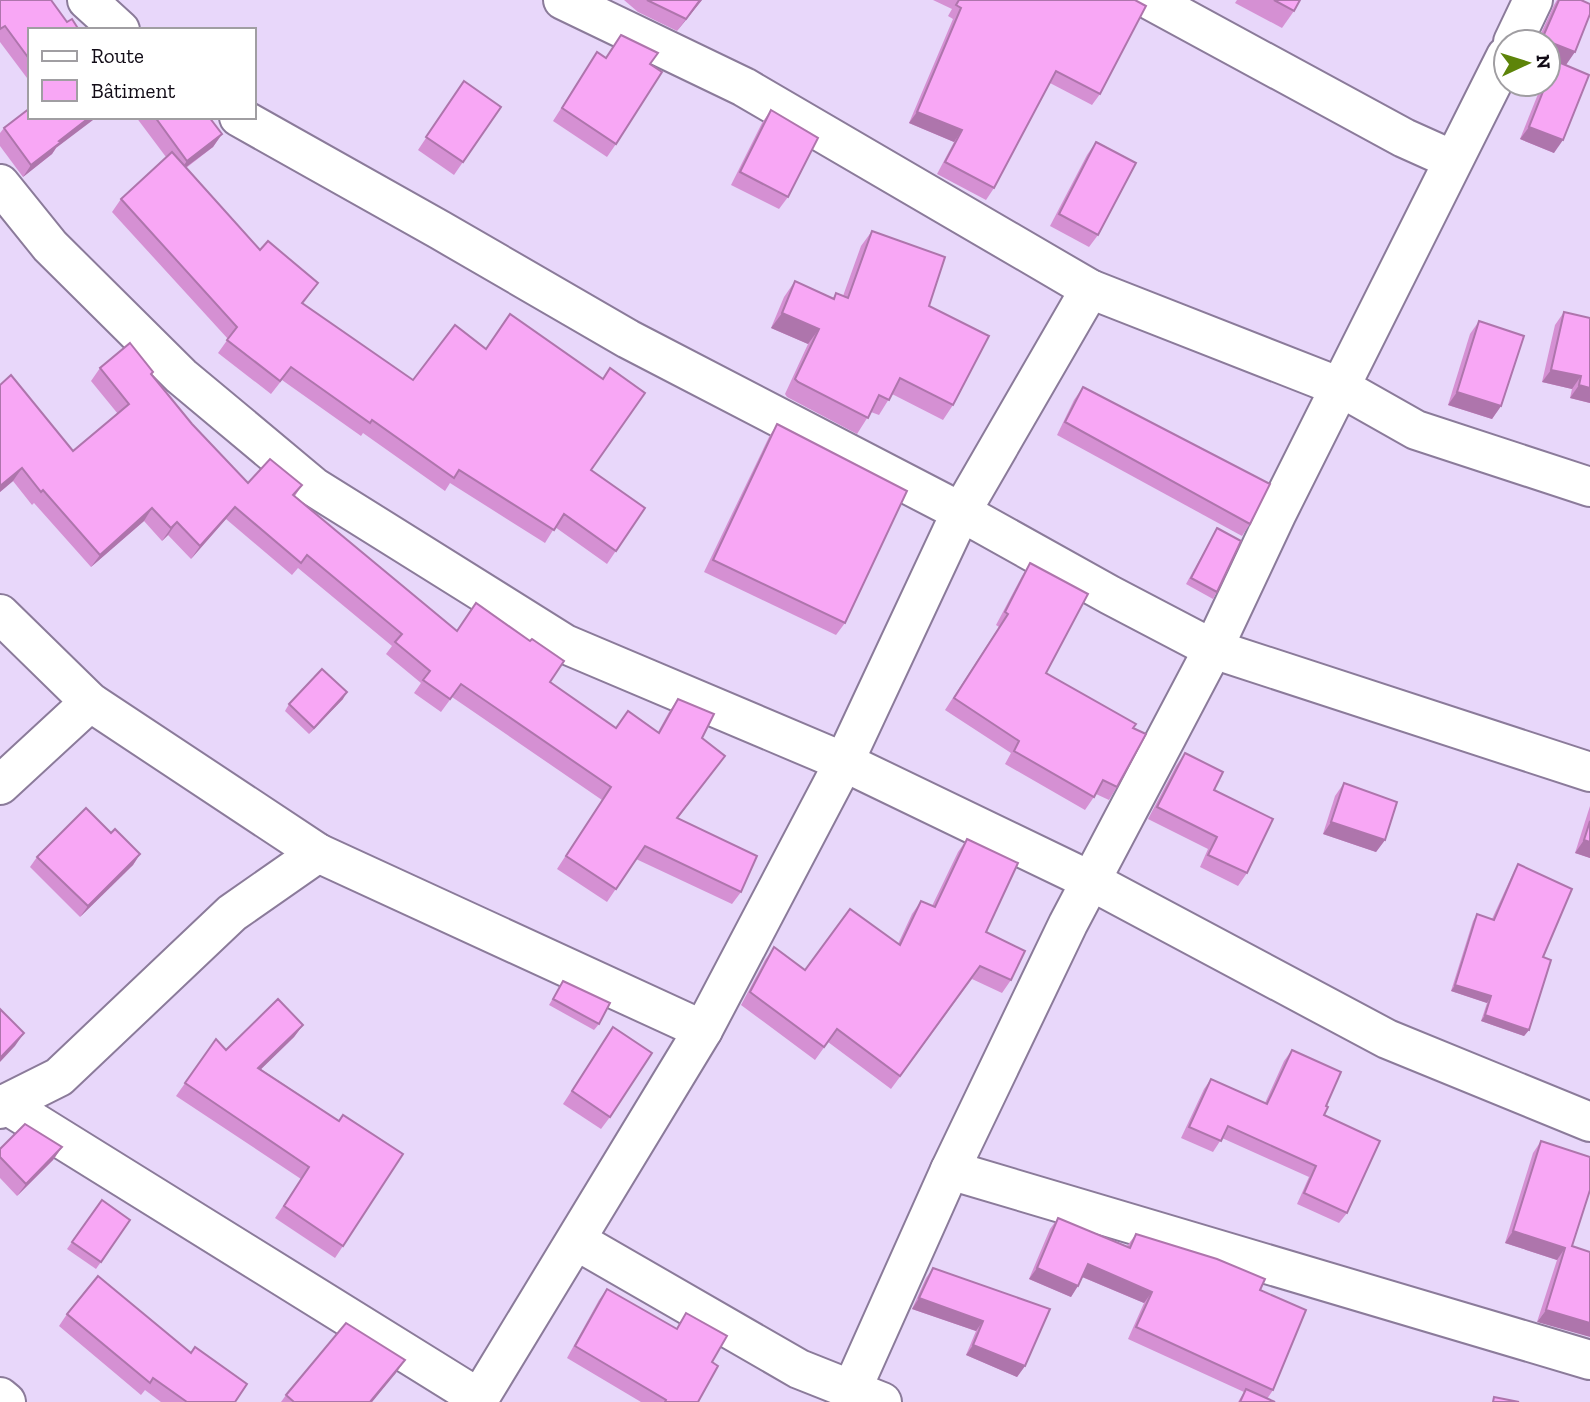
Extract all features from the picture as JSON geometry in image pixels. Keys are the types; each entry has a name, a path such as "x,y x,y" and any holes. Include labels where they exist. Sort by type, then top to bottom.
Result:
{"street":[{"path":"87,0 118,28"},
{"path":"563,0 744,87 1090,289 1340,387 1416,430 1590,487"},
{"path":"1150,0 1404,138 1453,160"},
{"path":"1520,28 1533,0"},
{"path":"576,1241 799,1369 867,1395 950,1170 1062,936 1213,649 1492,83"},
{"path":"243,119 628,339 961,512 1213,649 1590,772"},
{"path":"0,184 50,246 181,376 314,487 565,644 844,762 1091,881 1387,1039 1590,1122"},
{"path":"2,1106 478,1400 703,1030 844,762 961,512 1090,289"},
{"path":"0,614 90,702 318,853 703,1030"},
{"path":"0,785 90,702"},
{"path":"2,1106 59,1077 232,913 318,853"},
{"path":"950,1170 1590,1360"},
{"path":"0,1397 6,1402"}],"building":[{"path":"0,0 51,0 67,22 72,19 78,28 28,28 28,57 5,26 0,29"},
{"path":"647,0 700,0 686,19"},
{"path":"959,0 1135,0 1146,6 1100,94 1056,71 994,188 945,162 962,130 917,112 961,8 956,5"},
{"path":"1274,0 1300,0 1294,11"},
{"path":"1559,0 1581,0 1590,4 1590,14 1575,52 1562,47 1562,28 1547,28"},
{"path":"621,35 658,53 650,64 662,72 616,144 562,108 597,52 606,58"},
{"path":"1562,64 1589,75 1563,140 1529,127 1540,98 1562,98"},
{"path":"464,81 501,107 463,162 426,137"},
{"path":"28,110 28,119 87,119 31,165 4,128"},
{"path":"771,110 818,138 788,197 740,172"},
{"path":"156,119 211,119 222,134 187,161"},
{"path":"1096,142 1136,163 1098,235 1059,214"},
{"path":"172,152 260,250 268,241 318,283 302,303 413,380 455,325 486,349 510,314 603,379 610,368 645,393 591,470 645,508 616,551 564,514 554,530 459,470 454,478 291,367 280,381 227,340 237,327 121,199"},
{"path":"872,231 945,257 929,306 989,336 953,405 900,378 889,400 879,395 868,418 795,379 819,329 782,313 795,281 834,299 836,293 848,298"},
{"path":"1564,312 1590,318 1590,388 1579,385 1581,376 1551,370"},
{"path":"1479,321 1524,336 1501,406 1457,392"},
{"path":"130,343 153,372 151,374 192,424 248,483 270,459 302,485 293,495 457,631 476,603 564,661 550,682 616,728 628,711 659,733 678,699 714,714 702,738 725,756 677,818 757,856 741,892 645,846 616,889 566,856 611,787 461,684 450,699 423,680 430,671 395,642 402,634 307,555 301,563 235,507 200,546 177,522 171,528 152,508 100,555 22,468 0,486 0,385 11,375 73,451 129,404 100,368"},
{"path":"1083,387 1270,484 1250,524 1065,422"},
{"path":"777,424 907,491 845,623 713,560"},
{"path":"1217,528 1241,541 1217,592 1191,578"},
{"path":"1030,563 1088,594 1046,673 1136,724 1133,728 1146,734 1117,787 1103,780 1094,797 1014,751 1019,741 954,698 1008,614 1005,612"},
{"path":"322,669 347,692 314,728 289,704"},
{"path":"1185,753 1223,772 1214,790 1273,819 1247,873 1208,855 1217,837 1157,807"},
{"path":"1344,783 1397,802 1385,840 1331,822"},
{"path":"86,808 111,833 115,829 140,854 88,906 37,857"},
{"path":"1590,821 1590,842 1584,840"},
{"path":"967,839 1018,863 986,932 1025,951 1011,980 980,966 900,1076 837,1029 824,1047 750,992 774,947 805,970 850,909 900,945 921,901 935,907"},
{"path":"1518,864 1572,889 1543,957 1551,960 1529,1030 1485,1015 1491,996 1455,985 1477,914 1494,920"},
{"path":"563,981 610,1003 599,1024 553,999"},
{"path":"278,999 303,1025 258,1068 339,1121 343,1115 403,1154 343,1246 284,1206 309,1167 185,1083 216,1039 226,1050"},
{"path":"0,1009 24,1033 0,1058"},
{"path":"613,1027 652,1053 610,1117 572,1091"},
{"path":"1292,1050 1341,1072 1324,1115 1380,1141 1347,1213 1304,1193 1316,1166 1228,1126 1221,1141 1189,1127 1211,1079 1267,1104"},
{"path":"25,1124 62,1147 26,1184 0,1157 0,1149"},
{"path":"1541,1141 1590,1157 1590,1190 1572,1246 1590,1252 1590,1323 1546,1310 1565,1248 1513,1231"},
{"path":"102,1200 130,1220 101,1262 72,1242"},
{"path":"1058,1218 1130,1248 1136,1234 1217,1259 1265,1279 1260,1290 1306,1310 1273,1390 1136,1327 1152,1292 1088,1264 1078,1286 1037,1268"},
{"path":"933,1268 1050,1309 1025,1366 973,1345 983,1321 919,1298"},
{"path":"98,1276 191,1353 195,1347 247,1384 235,1402 187,1402 153,1378 150,1383 67,1314"},
{"path":"607,1289 677,1329 686,1313 727,1336 712,1362 718,1366 698,1402 665,1402 666,1400 575,1346"},
{"path":"346,1323 405,1360 370,1402 294,1402 286,1395"},
{"path":"1246,1389 1275,1402 1240,1402"},
{"path":"1494,1397 1519,1402 1493,1402"}]}
